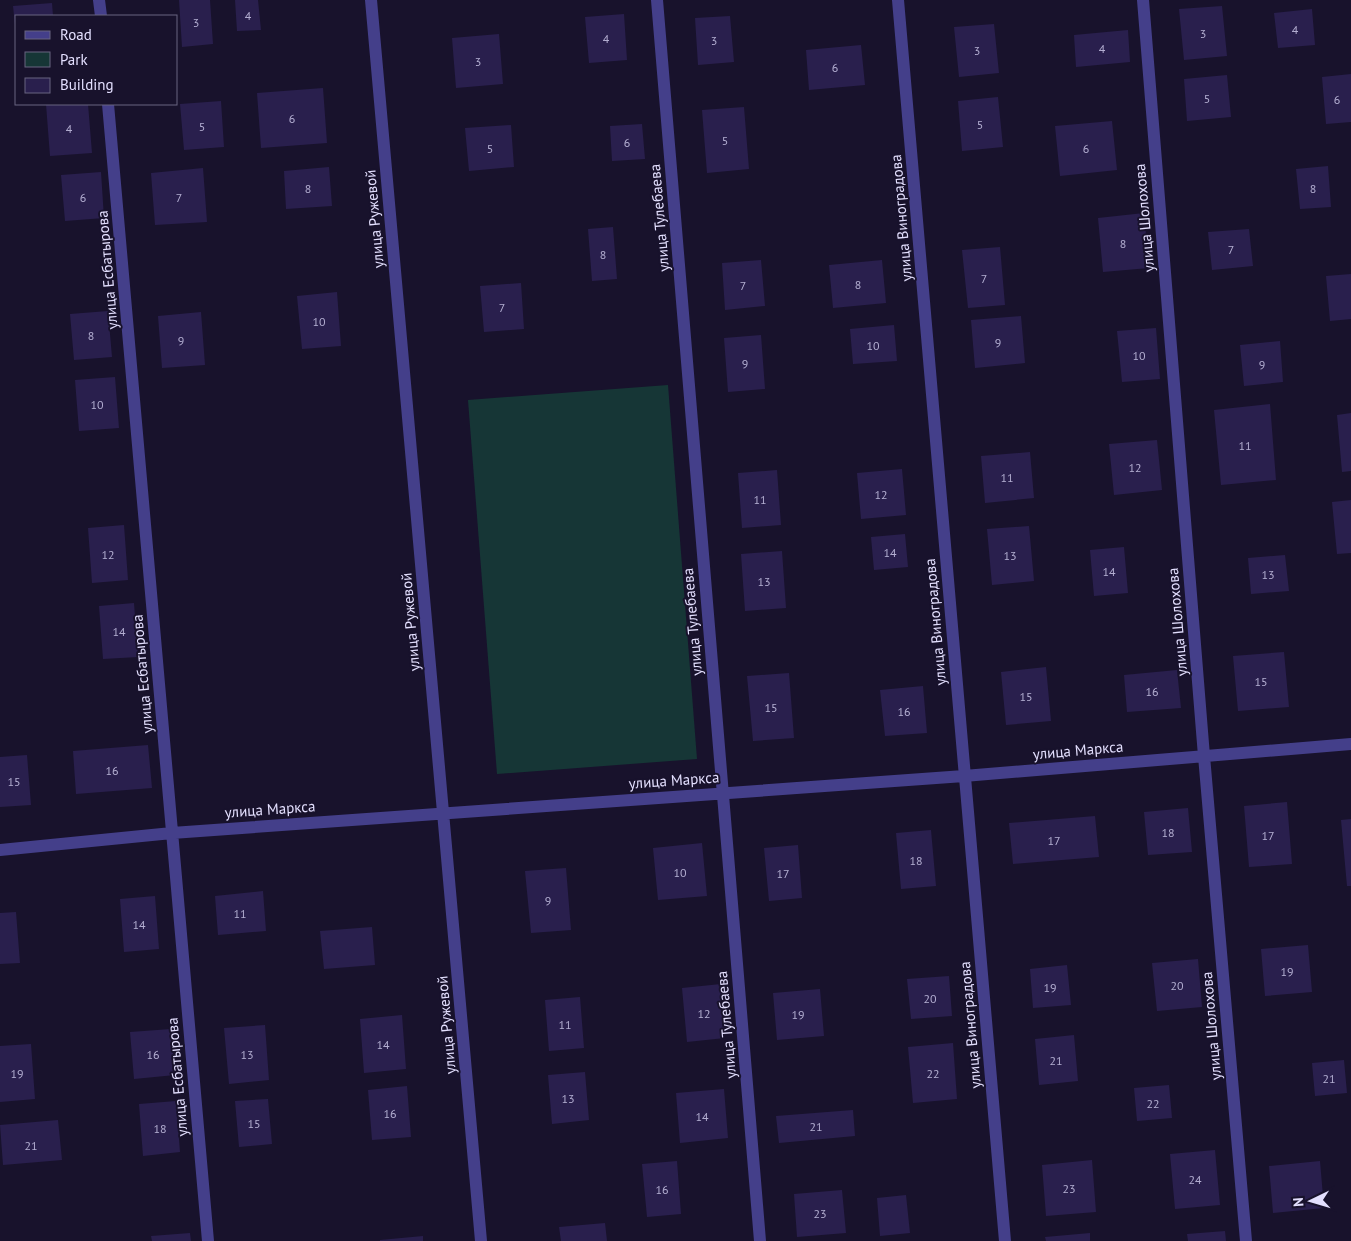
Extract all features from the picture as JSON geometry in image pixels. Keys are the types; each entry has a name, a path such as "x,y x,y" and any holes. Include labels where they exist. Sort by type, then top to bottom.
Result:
{"street":[{"path":"99,0 100,15"},
{"name":"улица Ружевой","path":"371,0 481,1241"},
{"name":"улица Тулебаева","path":"657,0 760,1241"},
{"name":"улица Виноградова","path":"898,0 1004,1241"},
{"name":"улица Шолохова","path":"1143,0 1204,756 1246,1241"},
{"name":"улица Есбатырова","path":"108,105 208,1241"},
{"name":"улица Маркса","path":"0,850 172,833 964,776 1351,744"}],"green space":[{"path":"668,385 697,759 497,774 468,400"}],"building":[{"path":"179,0 210,0 213,44 182,47"},
{"path":"235,0 258,0 261,30 237,31"},
{"path":"52,3 53,15 15,15 15,25 13,6"},
{"path":"1222,6 1227,56 1184,60 1179,9"},
{"path":"1312,9 1315,45 1278,48 1274,13"},
{"path":"624,14 627,60 589,63 585,17"},
{"path":"730,16 734,62 698,65 695,18"},
{"path":"994,24 999,73 959,77 954,27"},
{"path":"1128,30 1130,62 1076,67 1074,35"},
{"path":"499,34 503,84 456,88 452,38"},
{"path":"861,45 865,85 809,90 806,50"},
{"path":"1351,74 1351,122 1326,124 1322,77"},
{"path":"1227,75 1231,117 1187,121 1184,79"},
{"path":"323,88 327,143 261,148 257,93"},
{"path":"998,97 1003,147 962,151 958,101"},
{"path":"221,101 224,147 184,150 180,104"},
{"path":"46,105 88,105 92,153 50,156"},
{"path":"744,107 749,169 707,173 702,110"},
{"path":"1112,121 1117,170 1060,176 1055,126"},
{"path":"642,124 645,159 612,161 610,126"},
{"path":"511,125 514,167 469,171 465,128"},
{"path":"1328,166 1331,207 1300,209 1296,169"},
{"path":"329,167 332,206 286,209 284,171"},
{"path":"203,168 207,222 155,225 151,173"},
{"path":"101,172 104,218 65,221 61,175"},
{"path":"1144,213 1149,268 1103,272 1098,218"},
{"path":"613,227 617,279 592,281 588,229"},
{"path":"1249,229 1253,266 1212,270 1208,232"},
{"path":"1000,247 1005,305 968,308 962,250"},
{"path":"761,260 765,306 725,310 722,263"},
{"path":"882,260 886,303 833,308 829,265"},
{"path":"1351,274 1351,319 1330,321 1326,276"},
{"path":"521,283 524,329 484,332 480,286"},
{"path":"337,292 341,346 302,349 297,296"},
{"path":"108,311 112,357 74,360 70,314"},
{"path":"201,312 205,365 162,368 158,316"},
{"path":"1021,316 1025,363 975,368 971,320"},
{"path":"894,325 897,361 853,364 850,329"},
{"path":"1156,328 1160,379 1122,382 1117,331"},
{"path":"761,335 765,389 728,392 724,338"},
{"path":"1280,341 1283,382 1244,386 1240,345"},
{"path":"115,377 119,428 79,431 75,380"},
{"path":"1270,404 1276,480 1221,485 1214,410"},
{"path":"1351,413 1351,471 1342,472 1337,415"},
{"path":"1157,440 1162,490 1114,495 1109,444"},
{"path":"1030,452 1034,498 985,503 981,456"},
{"path":"902,469 906,515 861,519 857,473"},
{"path":"777,470 781,525 742,528 738,473"},
{"path":"1351,500 1351,553 1337,554 1332,502"},
{"path":"124,525 128,580 92,583 88,528"},
{"path":"1029,526 1034,581 992,585 987,529"},
{"path":"905,534 908,567 874,570 871,537"},
{"path":"1124,547 1128,593 1094,596 1090,550"},
{"path":"782,551 786,608 745,611 741,554"},
{"path":"1285,555 1289,591 1251,594 1248,558"},
{"path":"134,603 138,657 103,659 99,606"},
{"path":"1284,652 1289,707 1238,711 1233,656"},
{"path":"1046,667 1051,721 1006,725 1001,672"},
{"path":"1177,670 1181,708 1127,712 1124,675"},
{"path":"789,673 794,738 753,741 747,676"},
{"path":"923,686 927,733 885,736 880,690"},
{"path":"148,745 152,788 76,794 73,751"},
{"path":"27,755 31,805 0,807 0,757"},
{"path":"1287,802 1292,864 1249,867 1244,806"},
{"path":"1188,808 1192,852 1148,855 1144,812"},
{"path":"1095,816 1099,857 1013,864 1009,823"},
{"path":"1351,819 1351,886 1347,886 1341,820"},
{"path":"931,830 936,886 901,889 896,833"},
{"path":"702,843 707,896 658,900 653,848"},
{"path":"798,845 802,898 769,901 764,848"},
{"path":"566,868 571,930 531,933 525,871"},
{"path":"263,891 266,931 218,935 215,896"},
{"path":"155,896 159,949 124,952 120,899"},
{"path":"16,912 20,963 0,964 0,913"},
{"path":"372,927 375,965 324,969 320,931"},
{"path":"1308,945 1312,992 1265,996 1261,949"},
{"path":"1198,959 1202,1007 1157,1011 1152,963"},
{"path":"1067,965 1071,1005 1033,1008 1030,969"},
{"path":"949,976 952,1016 911,1019 907,979"},
{"path":"721,984 725,1038 687,1042 682,988"},
{"path":"820,989 824,1036 777,1040 773,993"},
{"path":"580,997 584,1048 549,1051 545,1000"},
{"path":"402,1015 406,1069 364,1073 360,1019"},
{"path":"265,1025 269,1080 229,1084 224,1028"},
{"path":"171,1029 175,1075 134,1079 130,1032"},
{"path":"1074,1035 1078,1081 1039,1085 1035,1039"},
{"path":"953,1043 957,1099 913,1103 908,1047"},
{"path":"31,1044 35,1099 0,1102 0,1046"},
{"path":"1344,1060 1347,1093 1315,1096 1312,1063"},
{"path":"585,1072 589,1120 552,1124 548,1075"},
{"path":"1169,1085 1172,1118 1137,1121 1134,1088"},
{"path":"407,1086 411,1137 372,1140 368,1090"},
{"path":"724,1089 728,1138 680,1143 676,1093"},
{"path":"268,1099 272,1144 239,1147 235,1101"},
{"path":"176,1101 180,1152 143,1156 139,1104"},
{"path":"853,1110 855,1136 779,1143 776,1116"},
{"path":"58,1120 62,1160 3,1165 0,1125"},
{"path":"1215,1150 1220,1205 1175,1209 1170,1154"},
{"path":"1092,1160 1096,1212 1046,1216 1042,1165"},
{"path":"677,1161 681,1214 647,1217 642,1164"},
{"path":"1320,1161 1324,1208 1273,1213 1269,1166"},
{"path":"842,1190 846,1233 797,1237 794,1194"},
{"path":"906,1195 910,1233 880,1236 877,1198"},
{"path":"605,1223 607,1241 561,1241 559,1227"},
{"path":"1225,1231 1226,1241 1188,1241 1187,1234"},
{"path":"190,1233 191,1241 152,1241 151,1236"},
{"path":"1090,1233 1090,1241 1046,1241 1045,1237"},
{"path":"423,1236 423,1241 380,1241 380,1240"}]}
